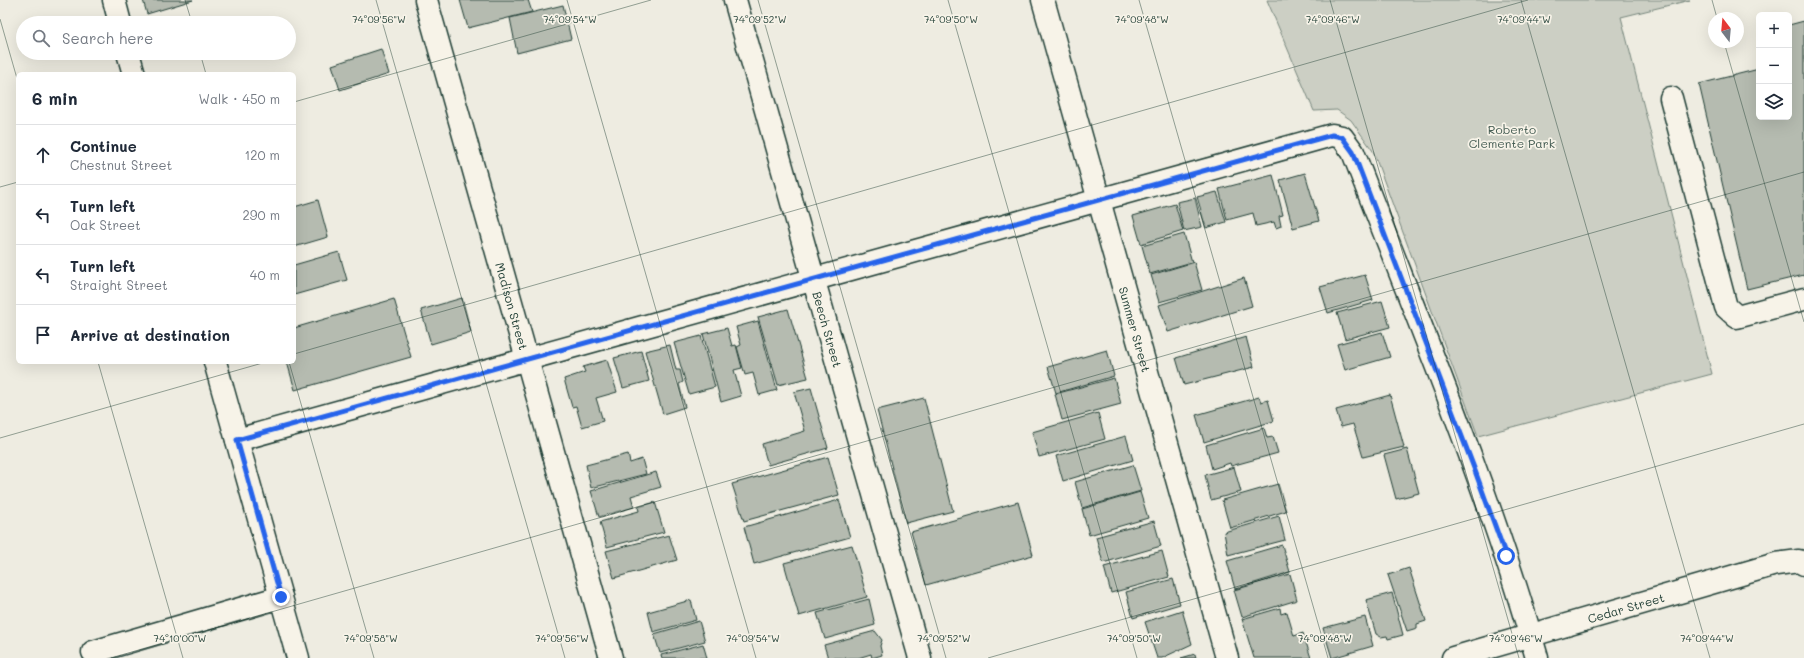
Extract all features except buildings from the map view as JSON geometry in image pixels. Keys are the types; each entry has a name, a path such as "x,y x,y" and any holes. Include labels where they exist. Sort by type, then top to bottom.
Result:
{"street":[{"path":"114,0 118,16"},
{"name":"Madison Street","path":"426,0 611,658"},
{"name":"Beech Street","path":"735,0 920,658"},
{"name":"Summer Street","path":"1043,0 1227,658"},
{"path":"130,60 133,72"},
{"path":"1671,98 1726,307 1736,317 1804,299"},
{"path":"237,440 528,360 1323,136 1332,135 1343,139 1353,152 1474,468 1506,556 1537,658"},
{"path":"216,364 298,658"},
{"name":"Cedar Street","path":"1453,658 1776,564 1802,562"},
{"path":"93,652 281,597"}],"green space":[{"name":"Roberto Clemente Park","path":"1267,0 1690,0 1621,17 1712,374 1478,436 1373,151 1351,120 1337,110 1314,111"}],"route":[{"path":"281,597 237,440 528,360 1323,136 1332,135 1342,137 1353,152 1474,468 1506,556"}]}
